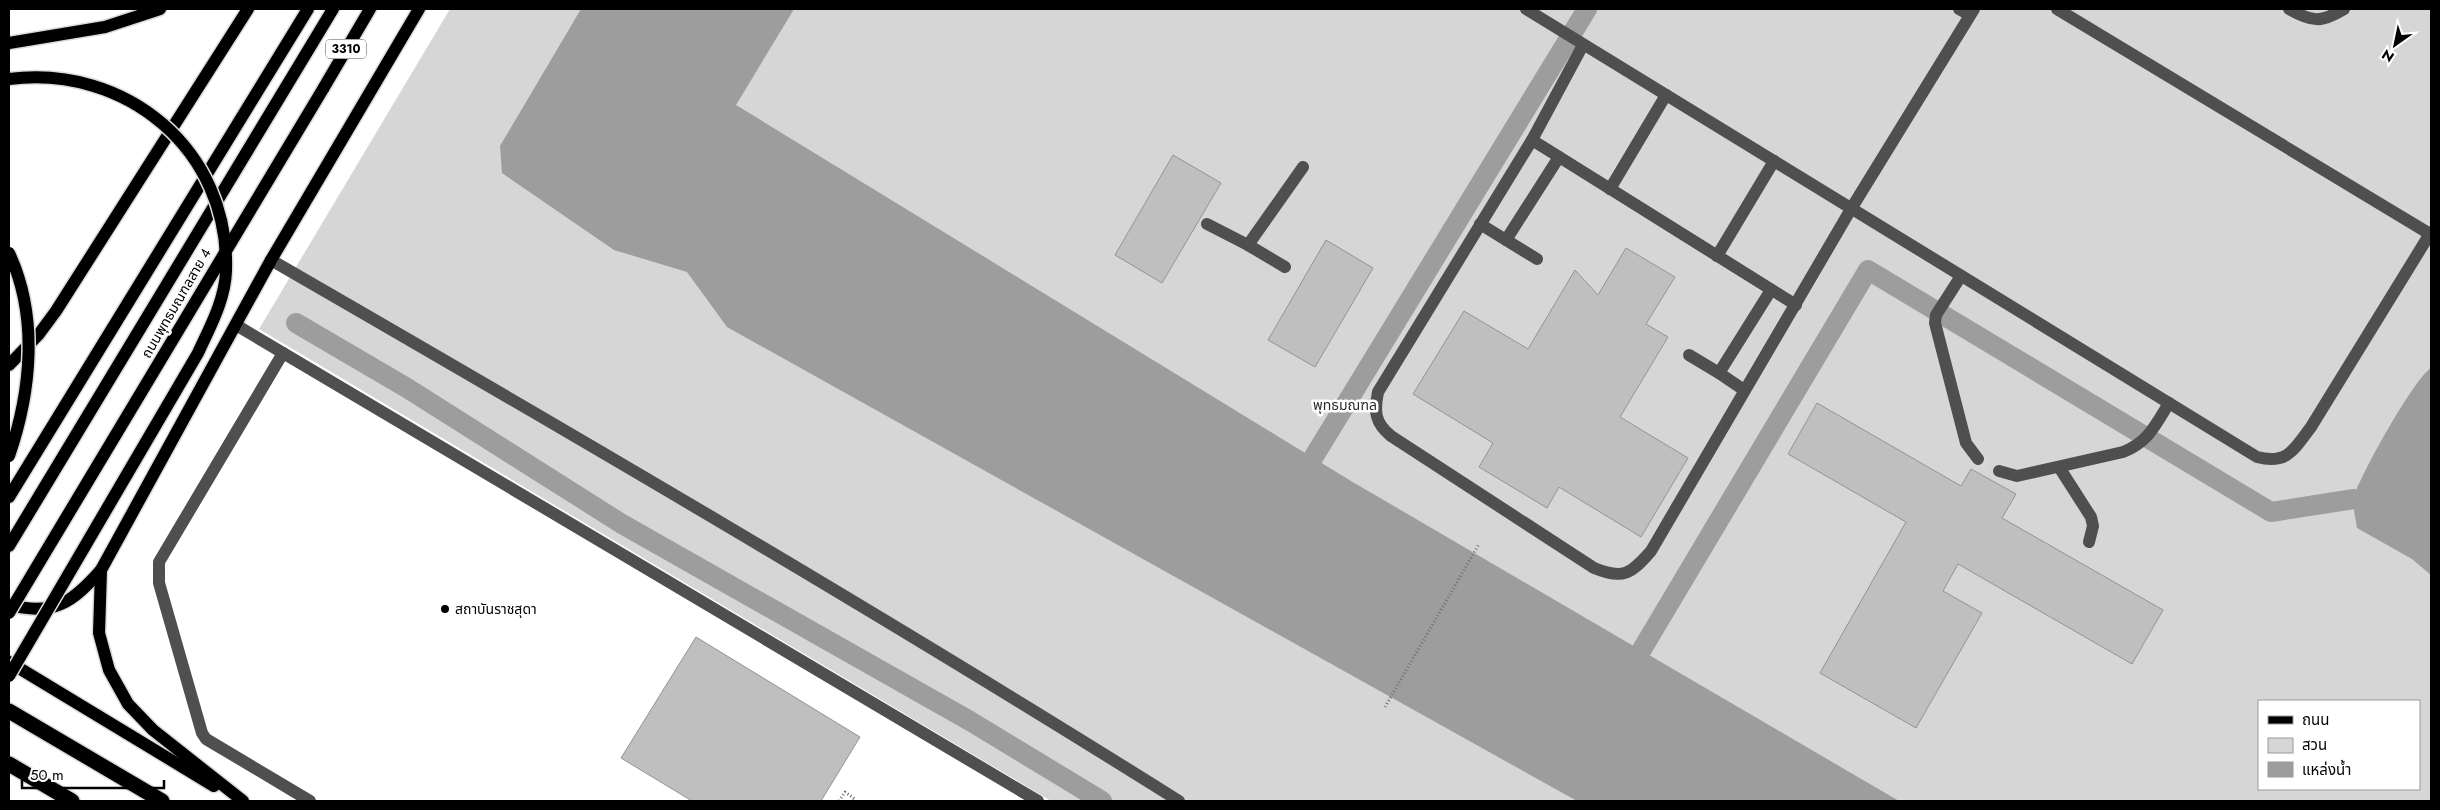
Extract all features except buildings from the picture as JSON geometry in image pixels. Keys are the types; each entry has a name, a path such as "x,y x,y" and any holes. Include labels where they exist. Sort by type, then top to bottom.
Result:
{"highway":[{"path":"9,711 162,801"},
{"path":"9,764 72,801"}],"main road":[{"path":"9,44 105,27 160,9"},
{"path":"9,365 39,334 56,311 248,9"},
{"path":"9,497 308,9"},
{"path":"9,546 333,9"},
{"name":"ถนนพุทธมณฑลสาย 4","path":"9,613 370,9"},
{"path":"9,605 28,610 52,607 69,602 82,592 101,570 271,260 419,9"},
{"path":"9,79 24,77 76,81 104,88 133,102 158,119 180,138 197,162 213,196 224,230 226,272 218,312 198,353 9,676"},
{"path":"9,253 22,285 29,326 29,364 18,430 9,456"},
{"path":"101,570 99,633 109,670 128,704 153,730 243,801"},
{"path":"9,662 179,767 243,801"}],"street":[{"path":"1526,9 2257,457 2271,461 2283,458 2294,450 2311,427 2430,233 2057,9"},
{"path":"2289,9 2305,19 2318,20 2344,9"},
{"path":"1583,45 1532,140 1378,392 1375,417 1382,429 1391,436 1594,568 1612,576 1627,572 1639,564 1651,551 1968,11"},
{"path":"1610,189 1666,95"},
{"path":"1532,140 1796,305"},
{"path":"1506,240 1559,157"},
{"path":"1717,256 1774,161"},
{"path":"1248,245 1304,167"},
{"path":"1207,224 1248,245 1285,268"},
{"path":"1480,224 1537,259"},
{"path":"271,260 668,492 1086,743 1179,801"},
{"path":"1961,276 1936,315 1936,330 1966,443 1978,458"},
{"path":"1719,373 1771,290"},
{"path":"236,325 1038,801"},
{"path":"283,353 159,562 158,570 160,583 206,740 310,801"},
{"path":"1689,355 1744,390"},
{"path":"1999,471 2017,476 2122,452 2137,446 2146,438 2169,403"},
{"path":"2058,467 2091,517 2093,526 2089,542"}],"path":[{"path":"1384,707 1479,544"},
{"path":"839,801 845,792 855,799 853,801"}],"green space":[{"name":"พุทธมณฑล","path":"450,9 2431,9 2431,801 1051,801 259,329"}],"water":[{"path":"581,9 794,9 736,105 1351,481 1899,801 1577,801 727,327 687,272 614,250 502,173 500,146"},
{"path":"2431,368 2431,575 2412,559 2357,528 2353,505 2358,486 2388,428 2423,375"}],"waterway":[{"path":"1313,458 1587,9"},
{"path":"1641,651 1868,270 2271,512 2354,499"},
{"path":"296,323 407,388 622,524 970,721 1102,801"}],"tunnel":[{"path":"1978,459 1999,471"}],"place":[{"name":"สถาบันราชสุดา","path":"445,609"}]}
